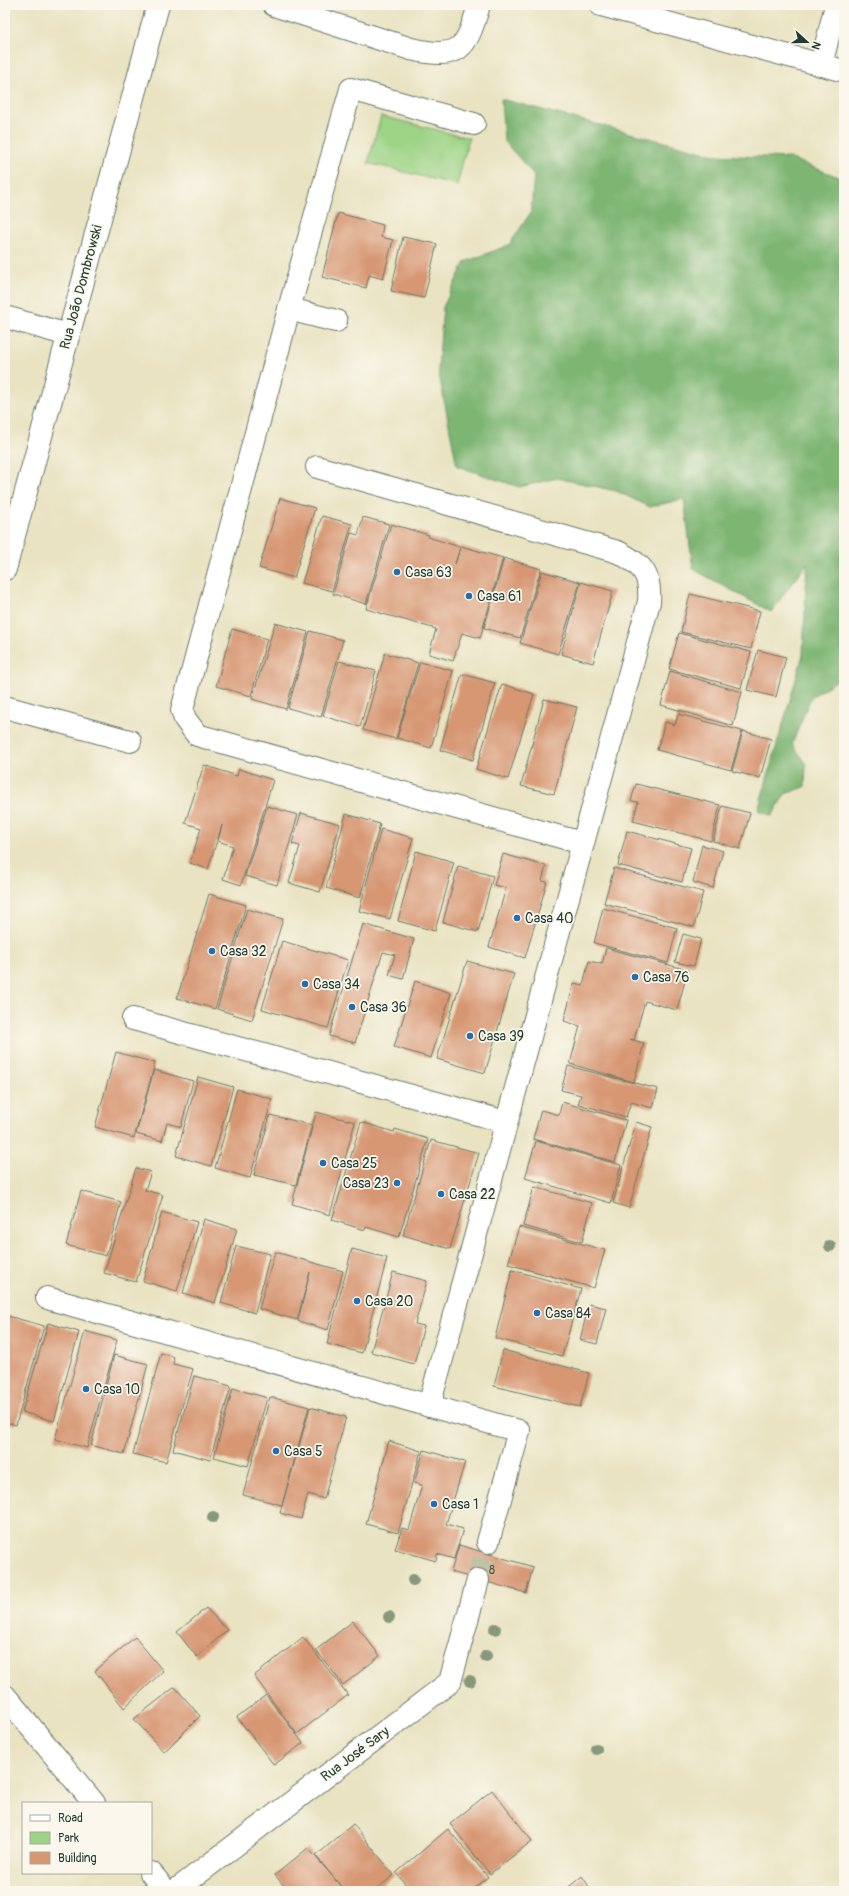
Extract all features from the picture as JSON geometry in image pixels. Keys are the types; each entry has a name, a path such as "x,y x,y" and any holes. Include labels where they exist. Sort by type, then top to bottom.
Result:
{"street":[{"name":"Rua João Dombrowski","path":"5,569 158,5"},
{"path":"274,5 412,49 433,54 449,54 462,47 472,32 479,5"},
{"path":"601,5 844,71"},
{"path":"820,65 836,5"},
{"path":"474,124 351,89 289,309 184,697 182,710 185,719 197,735 582,842"},
{"path":"289,309 336,321"},
{"path":"5,317 68,335"},
{"path":"317,468 618,552 631,558 643,570 650,584 649,602 582,842 429,1406"},
{"path":"5,707 130,741"},
{"path":"133,1019 506,1122"},
{"path":"47,1298 519,1431 488,1542"},
{"name":"Rua José Sary","path":"175,1891 450,1682 478,1580"},
{"path":"5,1696 93,1802"},
{"path":"152,1874 166,1891"}],"green space":[{"path":"501,99 714,155 789,158 844,179 844,676 811,697 792,744 806,763 805,787 785,794 772,816 758,810 803,655 807,563 771,612 693,569 684,499 650,507 616,491 557,478 519,487 457,466 438,369 443,307 465,262 509,245 531,212 534,175 504,141"},
{"path":"381,116 469,138 457,185 368,163"}],"building":[{"path":"338,213 383,225 381,237 393,240 383,279 369,275 366,288 322,277"},
{"path":"403,237 437,244 424,298 391,291"},
{"path":"280,498 315,508 294,578 259,568"},
{"path":"322,516 352,524 332,591 302,583"},
{"path":"363,517 389,524 366,604 333,594 351,533 358,535"},
{"path":"391,524 429,535 428,537 460,547 455,564 461,546 503,558 480,638 462,633 453,661 429,654 436,629 366,609"},
{"path":"504,558 541,569 520,638 484,628"},
{"path":"542,571 580,582 558,654 520,643"},
{"path":"581,582 613,591 593,663 561,654"},
{"path":"690,594 760,611 751,649 681,632"},
{"path":"275,623 308,632 286,709 252,699"},
{"path":"232,629 267,639 251,696 216,686"},
{"path":"310,631 343,640 321,717 288,708"},
{"path":"679,633 751,652 741,688 669,669"},
{"path":"758,650 786,657 776,697 747,690"},
{"path":"385,653 418,663 396,739 363,730"},
{"path":"339,661 376,671 360,727 323,716"},
{"path":"420,662 453,671 431,748 397,738"},
{"path":"670,671 742,692 733,726 661,705"},
{"path":"462,674 495,683 473,760 440,750"},
{"path":"502,684 534,694 508,779 476,769"},
{"path":"544,699 577,707 554,794 521,786"},
{"path":"678,714 742,731 731,770 657,750 665,722 675,725"},
{"path":"743,731 771,739 760,778 732,771"},
{"path":"204,765 237,776 239,769 273,780 241,885 223,879 233,846 218,841 222,825 208,869 190,863 201,828 185,823"},
{"path":"636,784 720,805 711,841 633,821 638,802 631,801"},
{"path":"267,806 298,815 277,885 245,876"},
{"path":"722,806 750,813 740,849 713,841"},
{"path":"301,813 340,824 320,892 289,883 300,846 292,844"},
{"path":"346,814 380,824 360,898 326,888"},
{"path":"381,829 413,838 390,919 359,911"},
{"path":"627,831 691,848 682,882 618,865"},
{"path":"702,845 723,851 713,888 693,882"},
{"path":"416,851 454,862 435,931 398,921"},
{"name":"Casa 40","path":"503,854 546,866 542,881 547,882 525,958 489,947 506,888 494,885"},
{"path":"458,866 493,876 478,932 443,922"},
{"path":"614,868 703,892 694,927 604,903"},
{"name":"Casa 32","path":"209,894 246,905 215,1009 177,998"},
{"path":"603,908 677,928 668,963 594,943"},
{"path":"247,909 283,919 252,1020 217,1009"},
{"name":"Casa 36","path":"363,924 414,939 403,979 389,975 395,955 383,952 355,1043 329,1036"},
{"path":"683,934 701,939 694,966 675,962"},
{"name":"Casa 34","path":"282,941 348,960 328,1028 262,1009"},
{"path":"606,948 688,970 677,1010 645,1001 634,1040 629,1039 644,1043 634,1082 570,1064 580,1026 564,1021 574,983 583,985 589,961 602,964"},
{"name":"Casa 39","path":"467,961 514,974 485,1073 437,1059"},
{"path":"415,981 451,993 431,1058 394,1047"},
{"path":"116,1052 155,1063 134,1138 95,1127"},
{"path":"568,1066 658,1089 653,1108 631,1102 626,1117 578,1104 581,1095 561,1090"},
{"path":"154,1070 193,1081 181,1127 167,1123 162,1141 136,1134"},
{"path":"198,1077 233,1087 211,1166 176,1156"},
{"path":"237,1089 272,1099 250,1178 215,1168"},
{"path":"562,1102 626,1120 615,1162 533,1139 541,1110 559,1115"},
{"name":"Casa 25","path":"316,1112 355,1122 330,1215 292,1204"},
{"path":"270,1115 312,1125 296,1185 254,1175"},
{"path":"361,1122 394,1132 395,1129 428,1139 399,1237 366,1227 365,1230 332,1220"},
{"path":"636,1122 652,1127 629,1208 613,1203"},
{"name":"Casa 22","path":"431,1140 479,1153 450,1249 403,1235"},
{"path":"536,1141 621,1165 611,1203 525,1178"},
{"path":"136,1168 151,1172 145,1190 163,1195 136,1282 104,1273"},
{"path":"534,1187 592,1203 582,1242 523,1226"},
{"path":"81,1191 121,1202 106,1256 66,1245"},
{"path":"162,1212 197,1222 177,1291 143,1281"},
{"path":"204,1219 237,1229 215,1303 183,1293"},
{"path":"519,1227 605,1250 594,1288 508,1264"},
{"path":"236,1246 270,1254 255,1313 221,1303"},
{"name":"Casa 20","path":"352,1249 387,1258 362,1353 327,1344"},
{"path":"275,1252 343,1271 328,1330 298,1321 310,1272 297,1320 259,1309"},
{"name":"Casa 84","path":"512,1270 581,1289 562,1356 495,1338"},
{"path":"393,1272 427,1281 415,1324 424,1326 414,1364 371,1352"},
{"path":"589,1304 606,1308 597,1344 580,1340"},
{"path":"8,1316 44,1326 16,1425 5,1422 5,1327"},
{"path":"48,1323 79,1332 54,1421 22,1412"},
{"name":"Casa 10","path":"85,1331 117,1340 87,1448 55,1439"},
{"path":"503,1350 589,1373 580,1407 494,1386"},
{"path":"161,1353 174,1357 173,1364 193,1369 166,1462 133,1454"},
{"path":"114,1355 148,1364 124,1454 91,1445"},
{"path":"194,1376 231,1386 210,1460 173,1450"},
{"path":"233,1388 267,1398 248,1466 214,1457"},
{"name":"Casa 5","path":"270,1397 309,1407 282,1505 243,1495"},
{"path":"310,1407 346,1417 324,1499 308,1494 301,1519 280,1513"},
{"path":"389,1441 421,1451 398,1533 366,1524"},
{"name":"Casa 1","path":"424,1450 465,1462 446,1524 463,1529 454,1559 437,1554 436,1561 395,1549 402,1528 409,1530 422,1485 414,1483"},
{"path":"459,1545 533,1567 526,1593 451,1572"},
{"path":"206,1608 227,1630 197,1657 177,1632"},
{"path":"353,1621 380,1656 343,1685 316,1650"},
{"path":"135,1637 163,1671 124,1708 95,1671"},
{"path":"303,1637 348,1695 297,1734 254,1676"},
{"path":"175,1687 200,1716 164,1752 134,1719"},
{"path":"266,1695 303,1743 274,1765 237,1717"},
{"path":"492,1790 532,1841 490,1874 450,1824"},
{"path":"353,1824 394,1875 374,1891 288,1891 275,1875 308,1848 344,1890 316,1856"},
{"path":"448,1829 488,1877 471,1891 411,1891 396,1873"},
{"path":"582,1876 592,1891 564,1891"}],"tunnel":[{"path":"478,1580 488,1542"}],"place":[{"name":"Casa 63","path":"397,572"},
{"name":"Casa 61","path":"469,596"},
{"name":"Casa 40","path":"517,918"},
{"name":"Casa 32","path":"212,951"},
{"name":"Casa 76","path":"635,977"},
{"name":"Casa 34","path":"305,984"},
{"name":"Casa 36","path":"352,1007"},
{"name":"Casa 39","path":"470,1036"},
{"name":"Casa 25","path":"323,1163"},
{"name":"Casa 23","path":"397,1183"},
{"name":"Casa 22","path":"441,1194"},
{"name":"Casa 20","path":"357,1301"},
{"name":"Casa 84","path":"537,1313"},
{"name":"Casa 10","path":"86,1389"},
{"name":"Casa 5","path":"276,1451"},
{"name":"Casa 1","path":"434,1504"}]}
